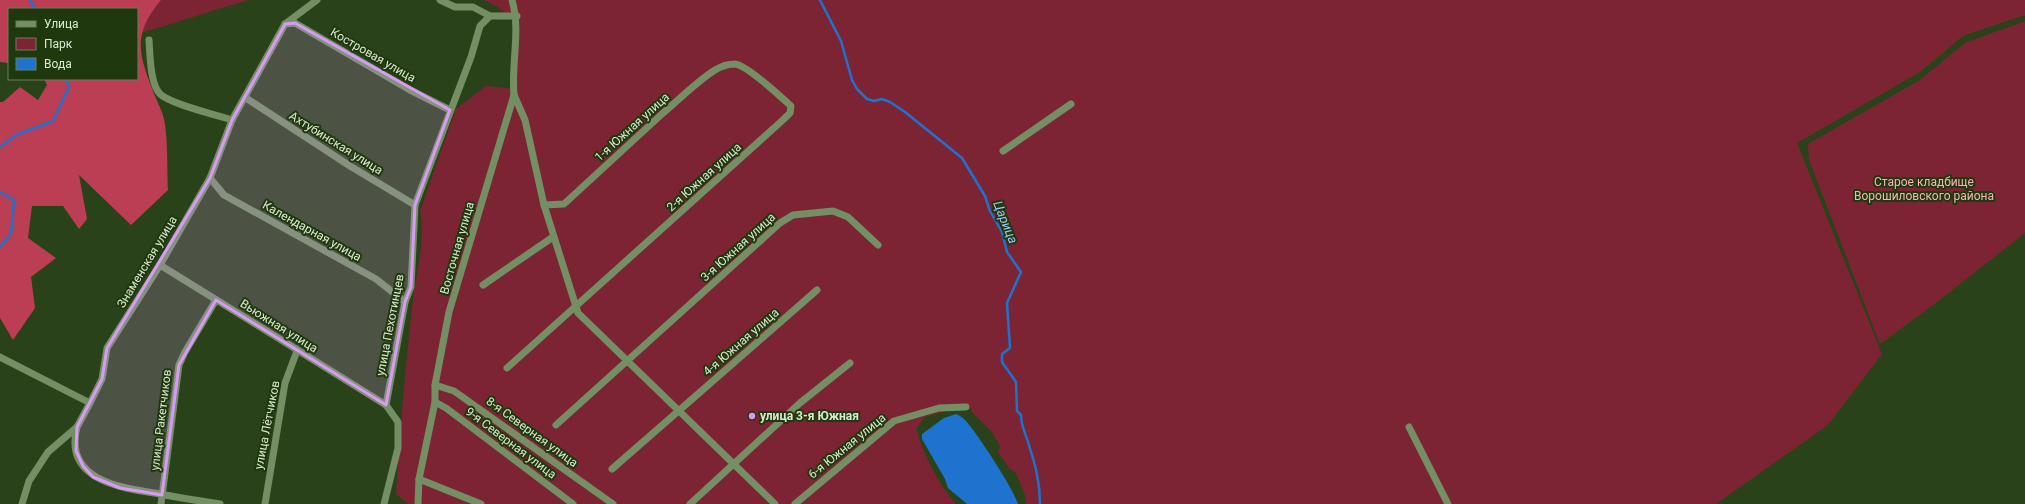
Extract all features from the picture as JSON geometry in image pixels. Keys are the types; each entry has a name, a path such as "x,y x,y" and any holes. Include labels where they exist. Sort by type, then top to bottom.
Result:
{"street":[{"path":"285,24 317,0"},
{"path":"440,0 455,7 473,7 490,16 517,16"},
{"name":"Восточная улица","path":"418,504 419,479 435,402 435,385 449,312 514,95 512,79 517,16 512,0"},
{"name":"улица Пехотинцев","path":"386,405 405,302 411,287 415,205 471,57 480,26 490,16"},
{"name":"Костровая улица","path":"285,24 295,23 410,90 450,110"},
{"name":"Знаменская улица","path":"22,504 29,481 48,452 77,427 102,379 107,348 160,265 210,178 232,120 246,98 263,63 285,24"},
{"path":"149,40 152,76 159,93 170,100 232,120"},
{"name":"1-я Южная улица","path":"544,205 564,204 694,86 716,69 726,65 736,64"},
{"name":"2-я Южная улица","path":"576,308 790,113 791,106 774,90 736,64"},
{"path":"514,95 524,120 544,205 578,313 775,504"},
{"name":"Ахтубинская улица","path":"246,98 350,166 415,205"},
{"path":"1003,151 1071,104"},
{"name":"Календарная улица","path":"210,178 224,194 376,279 405,302"},
{"name":"3-я Южная улица","path":"556,425 628,362 780,223 793,215 833,211 848,217 878,245"},
{"path":"484,285 553,236"},
{"name":"Вьюжная улица","path":"160,265 386,405"},
{"name":"4-я Южная улица","path":"612,469 817,290"},
{"name":"улица Ракетчиков","path":"161,504 179,365 185,352 216,300"},
{"path":"507,368 576,308"},
{"name":"улица Лётчиков","path":"265,504 280,404 285,383 298,351"},
{"path":"0,357 90,403"},
{"path":"690,504 800,403 850,363"},
{"name":"8-я Северная улица","path":"435,385 454,390 613,504"},
{"name":"9-я Северная улица","path":"435,402 446,408 573,504"},
{"path":"384,504 398,448 398,422 386,405"},
{"name":"6-я Южная улица","path":"795,504 894,421 939,408 966,407"},
{"path":"77,427 74,438 76,451 83,466 93,476 120,488 220,504"},
{"path":"1409,427 1448,504"},
{"path":"419,479 481,504"}],"highlighted area":[{"path":"295,23 450,110 415,205 411,287 405,302 386,405 216,300 179,365 162,495 120,488 93,477 83,466 76,451 77,427 102,379 107,348 210,178 232,120 285,24"}],"green space":[{"path":"100,0 248,0 141,33 145,22 138,8"},
{"path":"484,0 2025,0 2025,15 1963,36 1920,72 1797,143 1882,354 1828,425 1716,504 1026,504 1025,495 1016,473 1009,468 998,452 1000,446 992,432 972,412 969,405 925,417 916,429 932,469 949,496 956,504 408,504 396,494 407,354 413,296 421,247 422,223 420,211 456,109 486,86 515,89 516,24 498,7"},
{"name":"Старое кладбище Ворошиловского района","path":"2025,21 2025,233 1937,302 1880,344 1809,160 1808,144 1920,80 1965,43"}],"shaded area":[{"path":"0,0 161,0 145,24 141,46 145,69 164,119 167,145 168,190 131,225 79,175 87,219 79,229 63,206 32,206 28,238 56,258 31,277 35,308 13,340 0,318 0,102 3,102 20,87 38,100 47,85 44,80 138,80 138,8 8,8 8,63 0,62"}],"water":[{"path":"956,414 969,425 985,446 1010,486 1018,504 967,504 948,488 945,479 922,439 922,434 944,418"}],"waterway":[{"path":"30,0 34,8"},
{"name":"Царица","path":"820,0 841,41 852,80 857,89 867,99 874,101 882,99 890,102 905,112 962,158 985,196 990,211 1002,232 1007,252 1021,272 1007,303 1010,348 1002,354 1002,362 1016,382 1017,411 1021,415 1022,426 1035,465 1040,504"},
{"path":"0,147 16,135 53,121 69,87 66,80"},
{"path":"0,192 14,200 11,234 0,247"}],"place":[{"name":"улица 3-я Южная","path":"752,416"}]}
